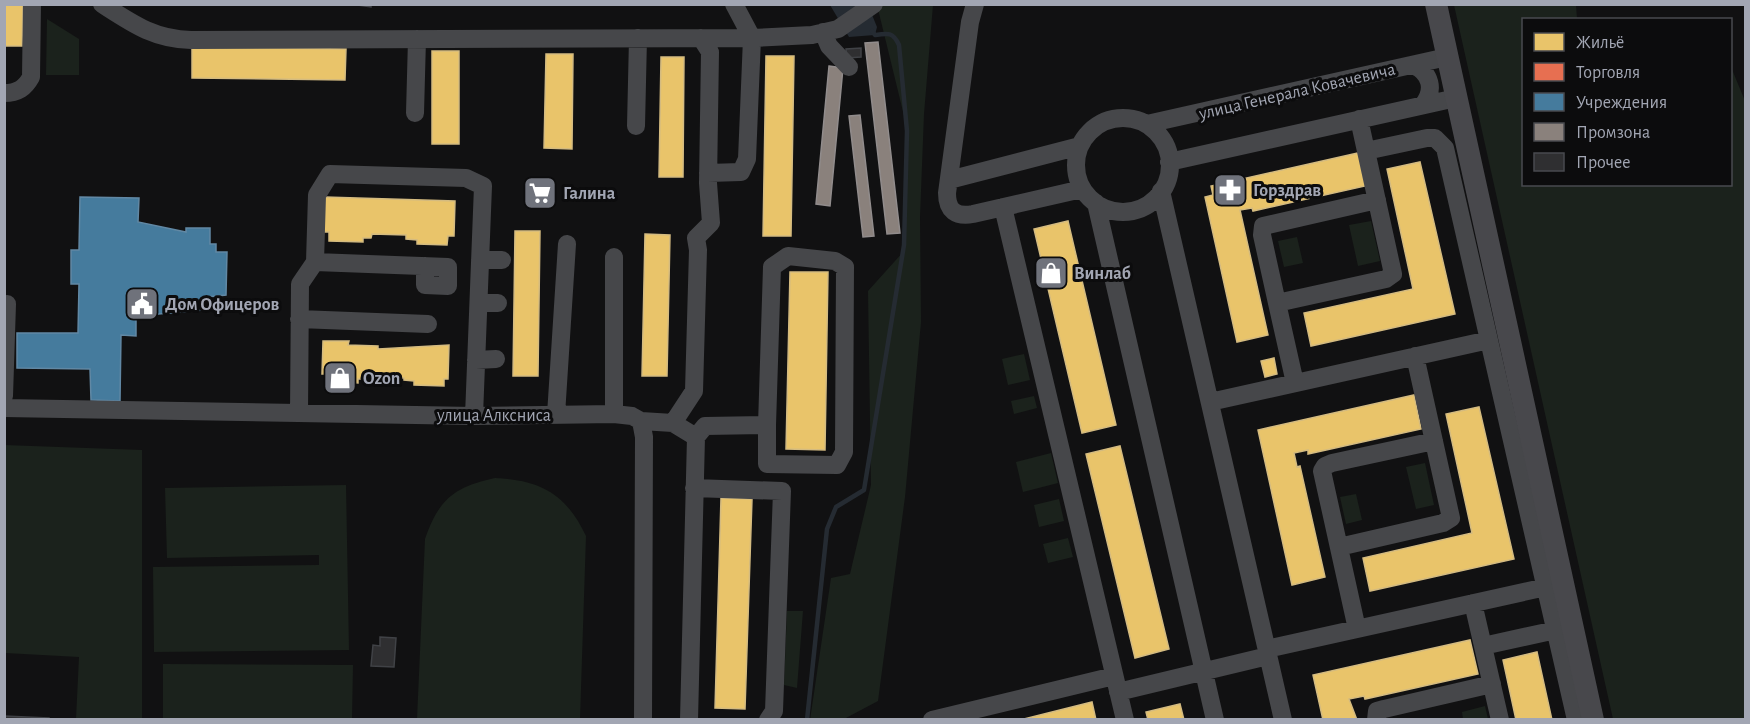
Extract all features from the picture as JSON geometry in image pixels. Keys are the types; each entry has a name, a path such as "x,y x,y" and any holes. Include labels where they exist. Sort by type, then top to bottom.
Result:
{"main road":[{"path":"1436,4 1593,720"}],"street":[{"path":"4,93 13,93 26,87 31,77 32,4"},
{"path":"102,4 138,27 168,39 752,38 830,31 874,4"},
{"path":"708,173 741,172 747,159 752,38 734,4"},
{"path":"975,4 970,22 947,201 956,214 973,214 1082,189"},
{"path":"830,31 829,46 849,67"},
{"path":"636,126 638,38"},
{"path":"673,423 694,391 698,250 696,238 711,223 708,173 710,52 701,38"},
{"path":"415,113 417,39"},
{"name":"улица Генерала Ковачевича","path":"1080,146 1091,130 1112,119 1131,119 1147,124 1447,57"},
{"path":"1413,64 1424,72 1430,84 1429,95 1423,105"},
{"path":"1169,162 1456,98"},
{"path":"1278,303 1391,277 1393,269 1359,119"},
{"path":"949,180 1080,146 1076,162 1077,175 1082,189 1096,203 1108,209 1133,210 1154,199 1167,179 1169,162 1164,143 1147,124"},
{"path":"1366,151 1427,138 1435,138 1445,148 1576,720"},
{"path":"299,413 300,284 315,262 317,195 330,174 466,178 483,186 474,416"},
{"path":"1161,191 1283,720"},
{"path":"1295,383 1262,235 1263,226 1377,200"},
{"path":"1096,203 1215,720"},
{"path":"1003,207 1125,720"},
{"path":"556,415 567,244"},
{"path":"788,255 835,261 845,267 844,452 837,465 767,464 767,425 772,267 788,255"},
{"path":"614,257 614,414"},
{"path":"480,260 502,260"},
{"path":"315,262 425,266"},
{"path":"478,303 498,303"},
{"path":"4,396 7,304"},
{"path":"299,319 428,324"},
{"path":"1210,402 1489,340"},
{"path":"1339,547 1448,522 1450,513 1415,356"},
{"path":"476,360 496,359"},
{"name":"улица Алксниса","path":"4,408 474,416 614,414 632,416 640,422 673,423 696,437"},
{"path":"640,422 644,437 644,720"},
{"path":"689,720 696,437 705,426 767,425"},
{"path":"1357,629 1323,477 1325,466 1434,441"},
{"path":"694,488 782,491 774,711 768,720"},
{"path":"932,720 1116,684 1203,671 1357,629 1546,587"},
{"path":"1473,603 1500,720"},
{"path":"1483,646 1556,630"},
{"path":"1376,720 1377,711 1384,708 1492,684"}],"shaded area":[{"path":"830,5 868,5 877,27 875,35 849,37"},
{"path":"877,5 933,5 924,114 920,217 921,322 905,497 878,701 844,719 810,720 831,578 850,574 871,485 868,291 904,251 908,132"},
{"path":"1454,5 1576,5 1577,18 1522,18 1522,186 1732,186 1732,69 1745,101 1745,719 1613,719"},
{"path":"47,19 79,39 79,75 46,75"},
{"path":"1371,221 1380,261 1358,266 1349,225"},
{"path":"1297,237 1303,263 1284,267 1278,241"},
{"path":"1024,354 1030,380 1008,385 1002,359"},
{"path":"1034,396 1037,408 1014,414 1011,401"},
{"path":"4,445 142,450 142,719 76,719 79,657 5,653"},
{"path":"1051,453 1058,483 1023,492 1016,462"},
{"path":"1425,463 1434,505 1416,509 1406,467"},
{"path":"495,478 526,482 550,492 570,509 586,536 580,719 417,719 425,539 436,514 450,497 469,486"},
{"path":"346,485 349,650 154,652 153,567 319,565 319,555 167,558 165,488"},
{"path":"1356,494 1362,520 1346,524 1340,497"},
{"path":"1059,499 1064,521 1039,527 1034,505"},
{"path":"1068,538 1073,557 1048,563 1043,544"},
{"path":"787,611 803,611 797,688 784,685"},
{"path":"163,664 353,665 352,719 163,719"},
{"path":"1485,706 1488,719 1463,719 1462,712"}],"building: Жильё":[{"path":"4,4 23,4 22,46 4,46"},
{"path":"192,47 346,49 345,80 192,78"},
{"path":"432,51 459,51 459,144 432,144"},
{"path":"546,54 573,54 572,149 544,148"},
{"path":"766,56 794,56 791,236 763,236"},
{"path":"661,57 684,57 683,177 659,177"},
{"path":"1358,153 1365,186 1253,211 1252,208 1240,210 1268,335 1237,342 1205,197 1213,195 1211,186"},
{"path":"1420,162 1455,314 1311,346 1304,313 1413,289 1387,169"},
{"path":"325,197 455,201 454,236 448,236 447,245 417,244 417,240 406,239 406,235 372,234 371,238 363,238 363,242 329,241 329,232 324,232"},
{"path":"1068,221 1116,425 1082,433 1034,229"},
{"path":"515,231 540,231 538,376 513,376"},
{"path":"645,234 670,235 667,376 642,376"},
{"path":"790,272 828,272 825,450 786,449"},
{"path":"323,341 349,341 348,345 378,346 378,349 449,345 448,379 444,379 444,386 414,385 414,381 404,380 404,378 370,376 370,379 358,379 358,383 326,381 326,374 322,374"},
{"path":"1274,358 1277,374 1265,377 1261,361"},
{"path":"1414,395 1421,429 1308,454 1308,450 1294,453 1297,467 1300,466 1325,577 1292,585 1258,430"},
{"path":"1479,407 1514,559 1370,591 1363,558 1472,533 1446,414"},
{"path":"1120,446 1169,649 1135,658 1086,454"},
{"path":"721,498 752,499 745,709 715,708"},
{"path":"1470,640 1478,674 1365,699 1364,696 1349,699 1357,720 1323,720 1313,675"},
{"path":"1537,652 1552,720 1516,720 1503,660"},
{"path":"1092,702 1096,720 1020,720"},
{"path":"1180,704 1184,720 1148,720 1146,712"}],"building: Торговля":[{"name":"Галина","path":"527,183 554,183 554,204 527,203"}],"building: Учреждения":[{"name":"Дом Офицеров","path":"80,197 139,198 138,222 186,232 186,228 210,228 210,244 216,244 216,252 227,252 226,295 207,297 203,310 136,316 136,336 121,335 120,401 91,400 90,369 17,368 17,333 78,333 79,284 71,284 71,250 79,250"}],"building: Промзона":[{"path":"878,42 900,233 887,234 865,43"},
{"path":"829,66 843,68 830,206 816,204"},
{"path":"860,115 874,236 863,237 849,116"}],"building: Прочее":[{"path":"350,4 371,4 371,7"},
{"path":"861,48 861,57 847,58 846,49"},
{"path":"380,637 396,638 394,667 371,666 373,645 380,646"},
{"path":"4,716 49,718 49,720 4,720"}],"waterway":[{"path":"807,720 827,529 836,507 864,490 904,245 907,131 899,45 892,36 875,35 872,31"}],"place":[{"name":"Горздрав","path":"1230,190"},
{"name":"Галина","path":"540,193"},
{"name":"Винлаб","path":"1051,273"},
{"name":"Дом Офицеров","path":"142,304"},
{"name":"Ozon","path":"340,378"}]}
